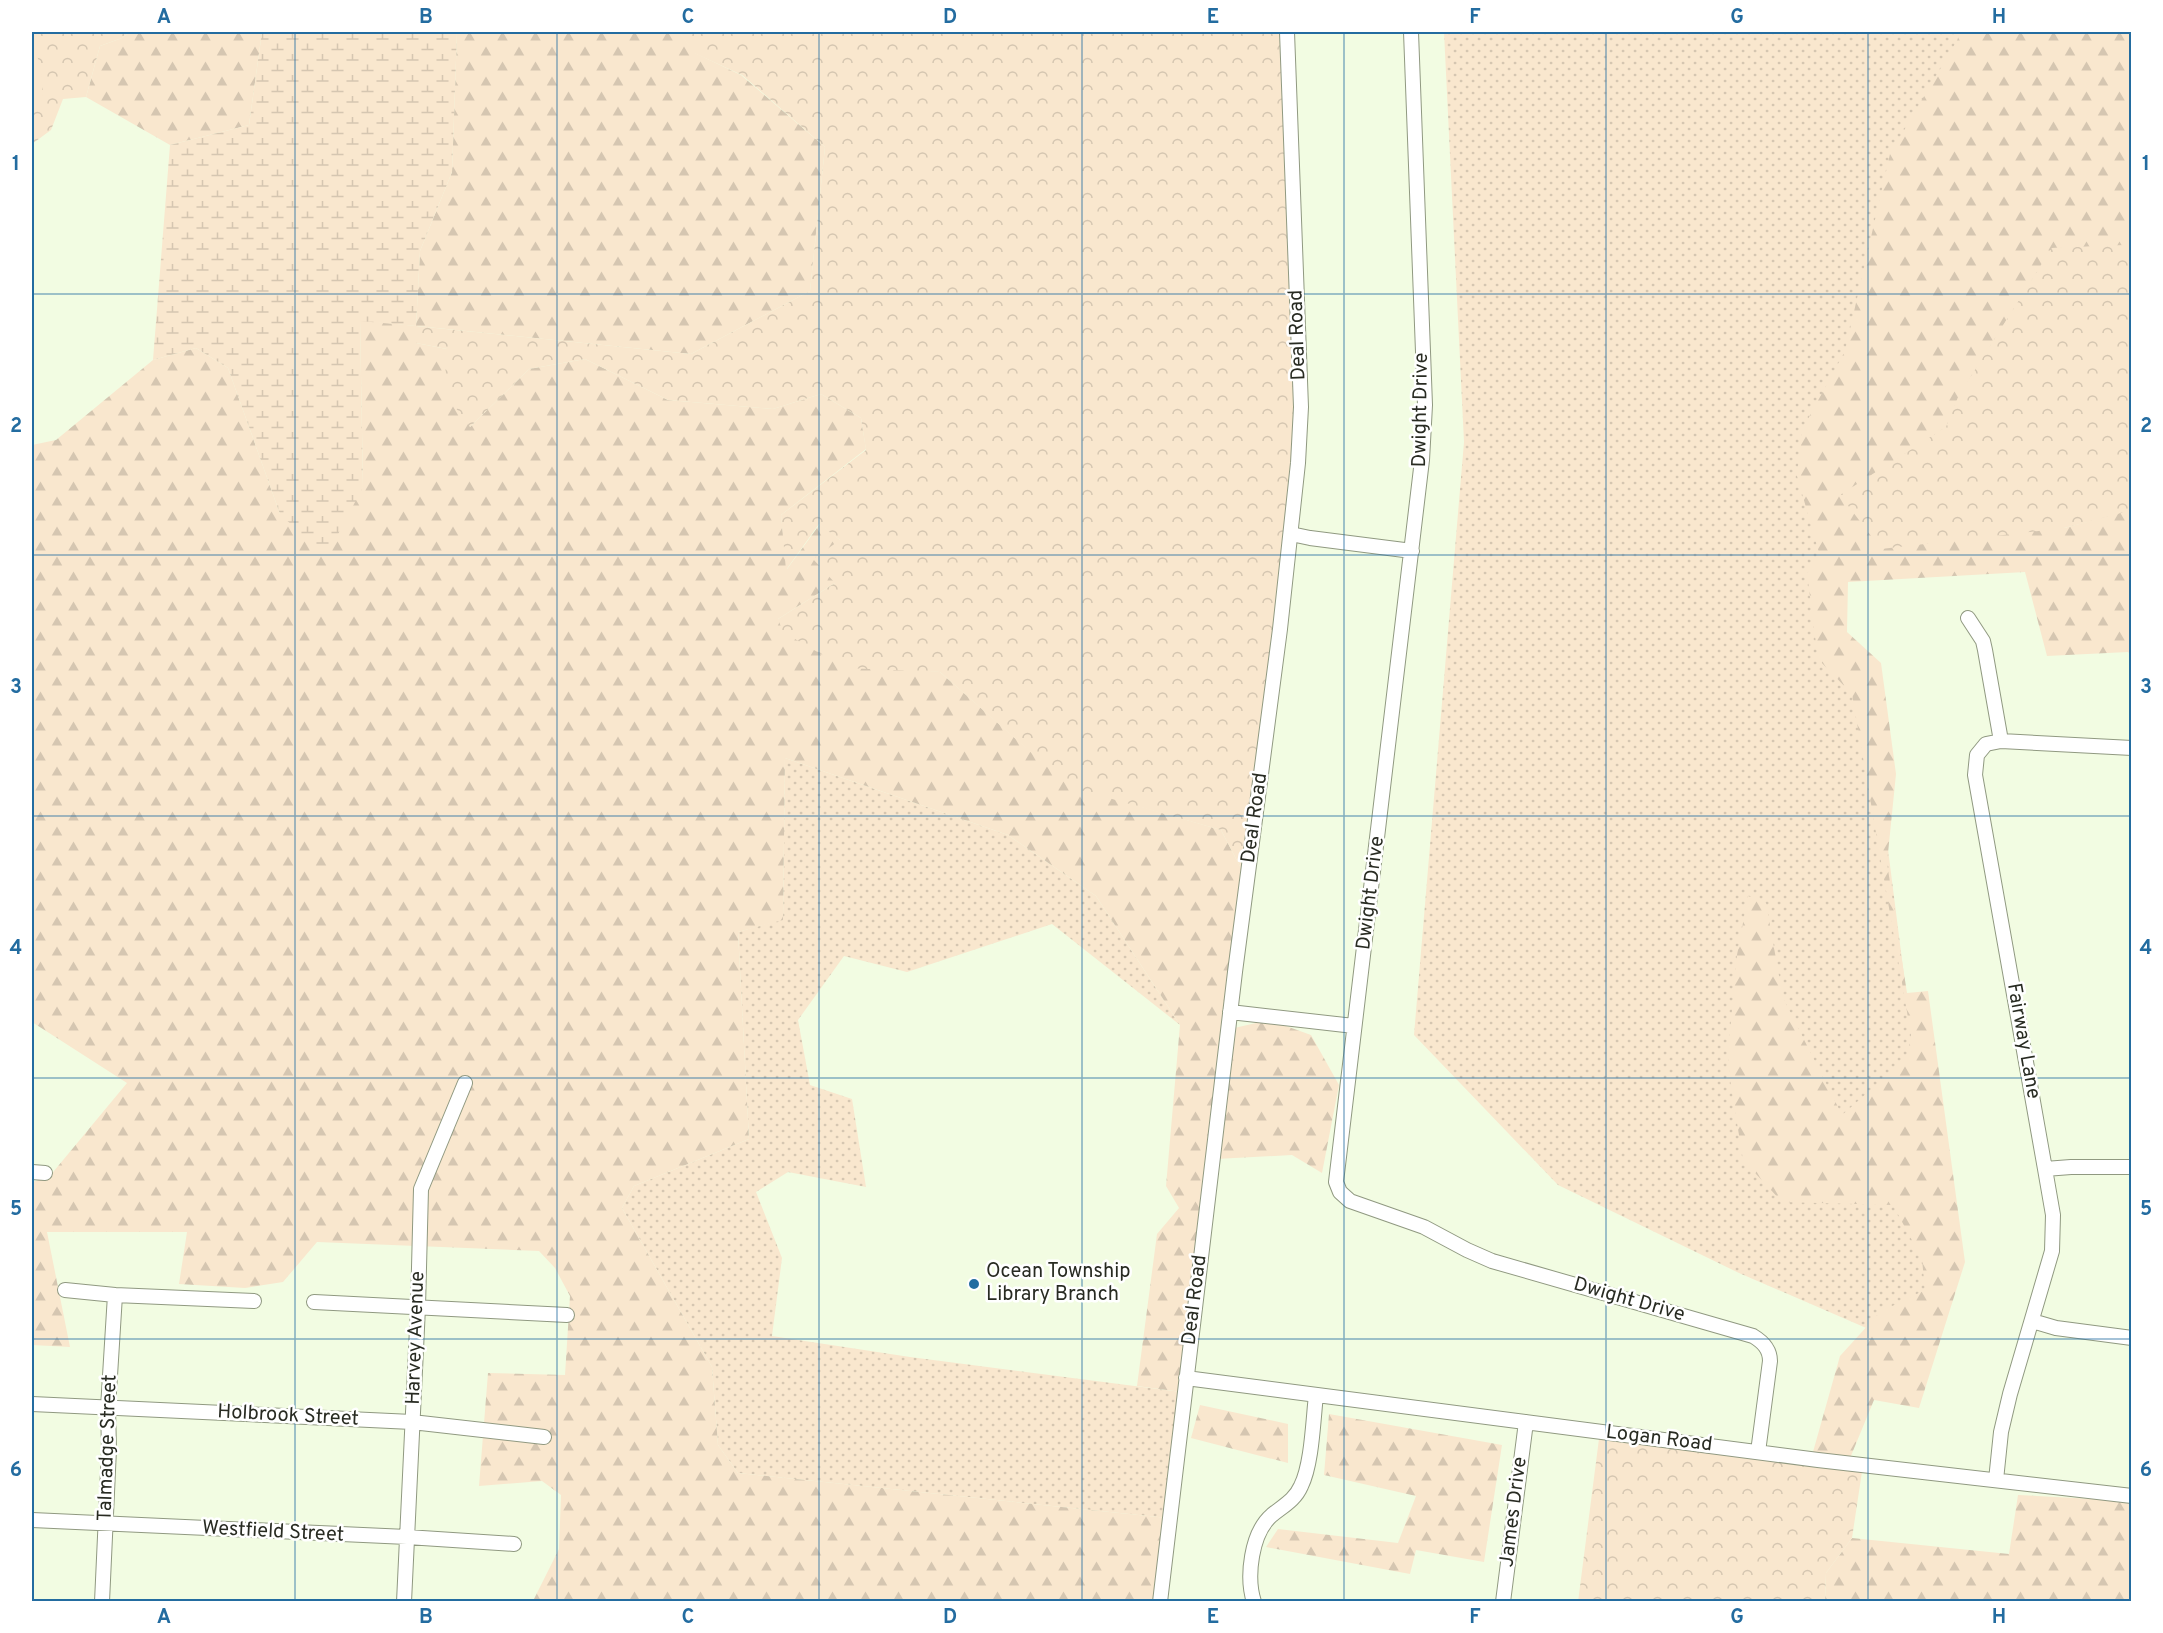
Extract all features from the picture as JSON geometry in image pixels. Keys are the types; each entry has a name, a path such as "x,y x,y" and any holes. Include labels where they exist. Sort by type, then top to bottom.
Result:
{"street":[{"name":"Deal Road","path":"1160,1602 1298,463 1300,406 1287,32"},
{"name":"Dwight Drive","path":"1411,32 1425,405 1422,460 1336,1173 1338,1188 1345,1198 1353,1203 1424,1227 1492,1261 1753,1336 1760,1340 1767,1348 1770,1361 1758,1452"},
{"path":"1291,534 1412,551"},
{"path":"1968,618 1983,641 2001,741 2132,748"},
{"name":"Fairway Lane","path":"1996,1480 2001,1432 2010,1394 2050,1263 2054,1241 2053,1215 1976,775 1977,755 1982,747 2001,741"},
{"path":"1230,1012 1354,1026"},
{"name":"Harvey Avenue","path":"404,1602 418,1307 421,1189 465,1083"},
{"path":"2045,1169 2132,1167"},
{"path":"65,1290 116,1295 254,1301"},
{"name":"Talmadge Street","path":"102,1602 108,1408 116,1295"},
{"path":"314,1302 567,1315"},
{"path":"2032,1321 2056,1328 2132,1338"},
{"name":"Logan Road","path":"1186,1378 1758,1452 2132,1496"},
{"path":"1254,1602 1250,1582 1255,1542 1263,1525 1292,1499 1301,1487 1307,1468 1316,1395"},
{"name":"Holbrook Street","path":"32,1404 412,1422 544,1437"},
{"name":"James Drive","path":"1503,1602 1526,1422"},
{"name":"Westfield Street","path":"32,1520 514,1544"}],"green space":[{"path":"32,32 130,32 122,38 100,46 86,97 63,99 51,130 32,144"},
{"path":"130,32 262,32 249,125 170,145 86,97 100,46 122,38"},
{"path":"262,32 457,32 452,172 420,251 416,326 360,321 363,487 326,557 280,514 228,368 196,348 153,360 170,145 249,125"},
{"path":"457,32 679,32 695,53 741,75 825,147 810,291 691,354 417,326 416,343 447,349 470,427 529,369 585,359 668,400 773,409 821,394 861,418 866,449 781,515 787,569 820,524 840,540 835,583 778,619 883,667 940,672 1070,786 1221,830 1245,876 1230,1029 1269,1020 1311,1035 1339,1085 1322,1173 1292,1155 1216,1159 1189,1393 1137,1386 1157,1234 1179,1208 1166,1186 1180,1025 1096,896 1008,835 785,758 783,920 738,932 749,1139 634,1186 622,1208 712,1367 718,1445 738,1473 1177,1519 1165,1601 533,1601 559,1549 561,1495 542,1481 479,1486 488,1373 565,1375 570,1296 555,1268 539,1251 317,1242 283,1282 245,1288 179,1284 187,1232 47,1232 70,1347 32,1345 32,1182 49,1177 127,1083 32,1022 32,445 56,440 153,360 196,348 228,368 280,514 363,487 360,320 416,326 420,251 452,172"},
{"path":"679,32 1288,32 1301,426 1245,876 1221,830 1070,787 940,672 845,668 783,632 778,619 835,583 813,559 840,540 819,524 786,570 781,515 866,450 861,418 821,394 773,409 668,400 585,359 529,369 470,427 444,392 447,349 416,343 416,326 691,354 810,291 825,147 742,75 694,53"},
{"path":"1444,32 2131,32 2131,513 1822,579 1867,684 1946,1306 1887,1337 1739,1273 1558,1185 1414,1035 1464,442"},
{"path":"1962,32 2131,32 2131,245 2052,248 1959,395 1946,427 1841,495 2064,528 2132,510 2131,655 2128,652 2047,656 2025,572 1848,582 1847,632 1881,663 1896,774 1887,863 1907,993 1928,991 1965,1262 1919,1408 1874,1400 1848,1463 1811,1459 1840,1356 1880,1312 1925,1290 1922,1259 1893,1205 1782,1202 1743,1160 1728,1054 1737,955 1748,896 1766,903 1783,998 1842,1115 1907,1058 1911,1035 1852,694 1818,659 1807,573 1820,556 1797,476 1802,430 1845,351 1890,154"},
{"path":"32,42 41,76 41,111 32,111"},
{"path":"2131,245 2131,510 2064,528 1881,549 1840,495 1946,427 1959,395 2052,248"},
{"path":"785,758 1008,835 1096,896 1180,1025 1052,924 907,972 844,956 798,1020 810,1085 852,1099 866,1187 788,1172 756,1192 782,1258 772,1336 910,1357 1189,1393 1177,1519 738,1473 718,1445 712,1367 622,1208 634,1186 749,1139 738,932 783,919"},
{"path":"1200,1405 1288,1424 1288,1463 1191,1438"},
{"path":"1329,1414 1502,1445 1484,1562 1416,1550 1410,1574 1266,1547 1278,1529 1398,1543 1416,1496 1324,1475"},
{"path":"1600,1431 1863,1465 1852,1538 1826,1573 1825,1601 1578,1602"},
{"path":"2018,1495 2131,1501 2131,1601 1825,1602 1826,1573 1852,1538 2009,1554"}],"place":[{"name":"Ocean Township Library Branch","path":"974,1284"}]}
